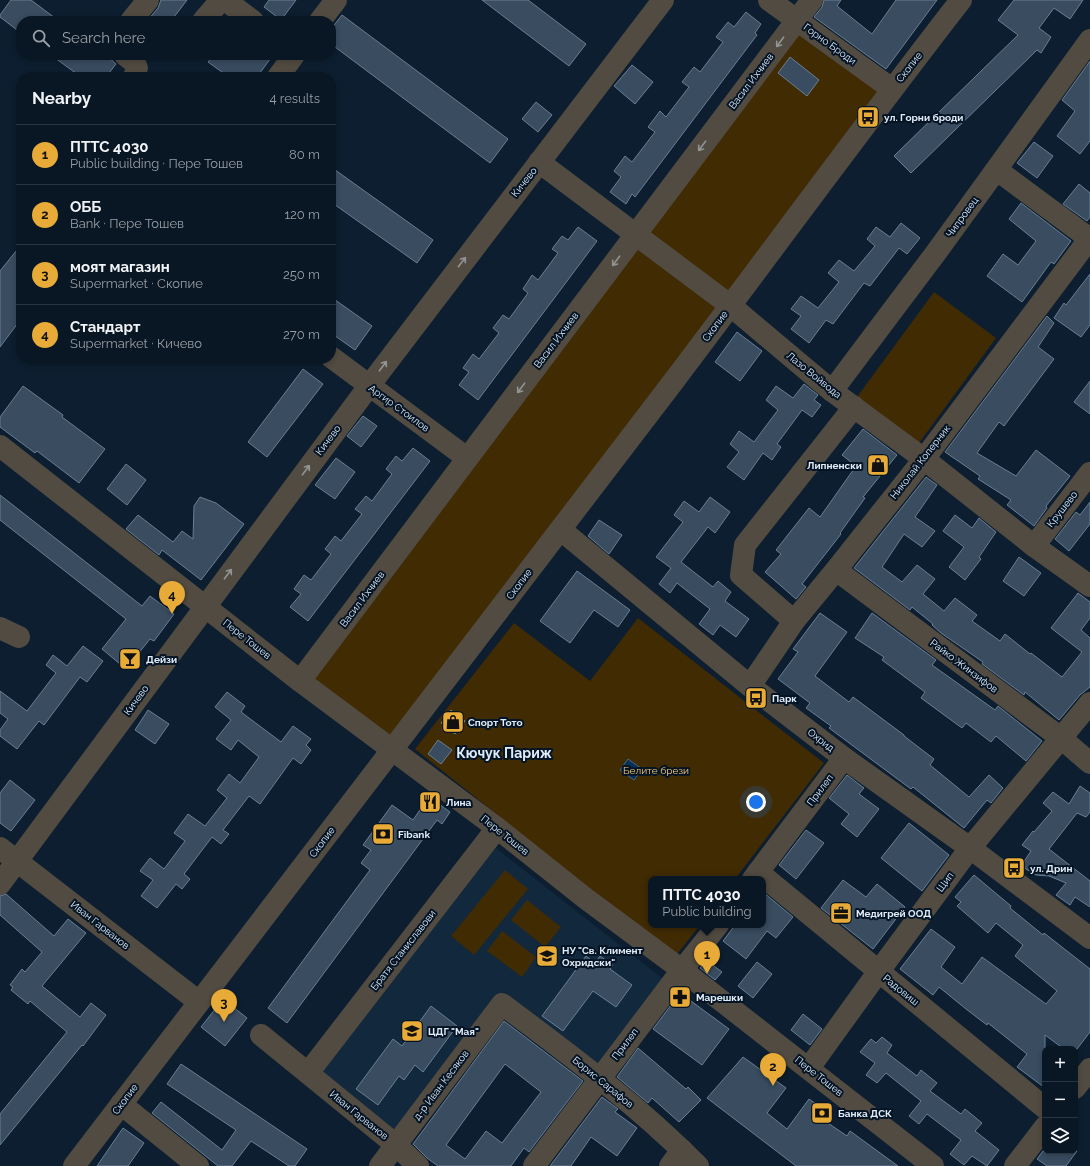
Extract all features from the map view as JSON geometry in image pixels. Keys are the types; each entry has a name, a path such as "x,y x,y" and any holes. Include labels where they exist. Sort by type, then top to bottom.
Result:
{"street":[{"path":"135,16 148,0"},
{"path":"207,16 221,0"},
{"path":"225,0 246,16"},
{"path":"324,16 336,0"},
{"name":"Кичево","path":"0,884 369,386 663,0"},
{"name":"Горно Броди","path":"769,0 892,89"},
{"name":"Васил Ихчиев","path":"300,681 812,0"},
{"name":"Скопие","path":"74,1166 561,530 731,306 892,89 961,0"},
{"name":"Чипровец","path":"832,391 997,170 1090,40"},
{"path":"131,60 137,68 136,72"},
{"path":"282,72 290,60"},
{"name":"Лазо Войвода","path":"540,162 731,306 854,408 924,459 1034,546 1090,586"},
{"path":"997,170 1090,239"},
{"name":"Николай Коперник","path":"750,686 794,621 924,459 1090,239"},
{"name":"Аргир Стоилов","path":"336,361 467,458"},
{"path":"794,621 741,575 745,545 854,408"},
{"name":"Пере Тошев","path":"0,446 300,681 497,828 585,898 682,970 809,1068 933,1166"},
{"name":"Крушево","path":"1034,546 1090,473"},
{"name":"Охрид","path":"561,530 750,686 844,758 970,848 1090,938"},
{"name":"Райко Жинзифов","path":"836,570 1061,738 1090,763"},
{"path":"0,628 19,637"},
{"name":"Щип","path":"809,1068 970,848 1090,703"},
{"name":"Прилеп","path":"755,876 844,758"},
{"name":"Братя Станиславови","path":"308,1073 497,828"},
{"name":"Иван Гарванов","path":"0,848 199,1002"},
{"name":"Радовиш","path":"766,884 879,971 1042,1106"},
{"name":"Прилеп","path":"534,1166 600,1077 716,928"},
{"name":"Борис Сарафов","path":"502,1004 600,1077 676,1158 698,1166"},
{"name":"д-р Иван Кесяков","path":"380,1166 502,1004"},
{"name":"Иван Гарванов","path":"261,1035 396,1145 418,1166"},
{"path":"1078,1084 1090,1069"},
{"path":"121,1104 198,1166"},
{"path":"1015,1166 1042,1130"}],"shaded area":[{"path":"496,848 667,982 601,1070 504,992 397,1133 319,1070 429,930"}],"green space":[{"path":"800,30 882,92 391,741 310,680"},
{"path":"934,292 996,338 919,443 857,397"},
{"name":"Белите брези","path":"638,618 824,763 737,876 648,876 648,928 698,928 675,957 415,749 514,623 590,681"},
{"path":"505,870 528,889 474,955 451,936"},
{"path":"527,900 561,927 545,947 511,920"},
{"path":"502,931 536,957 522,977 487,951"}],"water":[{"path":"628,759 642,769 634,780 620,770"}],"building":[{"path":"11,0 31,0 52,16 16,16 16,29 0,17"},
{"path":"161,0 187,0 175,16 151,16 158,8"},
{"path":"269,0 296,0 284,16 276,16 264,7"},
{"path":"482,0 528,0 586,44 569,66"},
{"path":"824,0 841,0 837,6 872,34 896,0 937,0 886,69 814,17 822,7"},
{"path":"1014,0 1083,0 1070,19 1054,8 1039,28 1051,37 1041,53 1037,50 911,173 894,156 1018,35 998,20"},
{"path":"746,12 761,24 755,33 757,35 635,197 632,194 626,204 610,192 621,177 614,171 625,156 632,162 655,132 648,127 660,111 666,117 689,87 682,82 694,67 700,72 723,42 716,37 728,22 734,27"},
{"path":"342,15 508,139 490,163 336,48 336,23"},
{"path":"790,57 819,80 807,96 778,73"},
{"path":"58,60 112,60 116,64 110,72 74,72"},
{"path":"210,60 269,60 261,72 222,72 208,62"},
{"path":"1090,61 1090,141 1080,154 1057,136 1075,111 1062,100"},
{"path":"632,65 653,82 635,104 614,86"},
{"path":"536,102 552,115 538,132 522,119"},
{"path":"1034,142 1053,156 1037,178 1017,163"},
{"path":"336,171 433,240 417,263 336,206"},
{"path":"1079,184 1090,193 1090,217 1087,221 1063,204"},
{"path":"1021,203 1071,241 1054,264 1051,262 1022,302 987,276 1003,254 1018,265 1036,241 1009,219"},
{"path":"901,223 920,238 907,254 899,248 870,286 864,283 833,324 826,320 809,343 791,329 801,316 791,309 801,296 818,308 839,282 828,273 839,260 854,271 875,246 867,239 876,227 890,237"},
{"path":"578,227 597,241 478,400 459,385 469,372 463,368 473,354 479,359 499,333 493,328 503,315 509,319 528,293 523,289 532,275 538,280 558,253 552,249 562,236 568,240"},
{"path":"16,251 16,326 0,347 0,271"},
{"path":"1090,274 1090,325 1081,337 1054,318 1064,303 1066,305"},
{"path":"336,301 372,326 355,350 336,337"},
{"path":"1047,316 1054,323 1038,347 1054,359 1004,426 999,422 977,453 1016,476 1036,450 1070,476 1046,506 1047,508 1034,526 1007,505 1011,500 978,479 980,476 945,452"},
{"path":"737,332 762,351 740,381 715,362"},
{"path":"303,369 323,384 267,457 248,442"},
{"path":"1090,381 1090,414 1074,402"},
{"path":"804,384 818,395 814,400 821,405 812,417 802,410 777,444 781,447 772,460 763,453 744,480 727,467 739,452 730,444 739,431 754,442 778,410 766,400 776,386 793,398"},
{"path":"23,386 63,415 62,417 105,449 79,483 37,451 35,453 0,427 0,417"},
{"path":"363,416 377,426 361,447 347,436"},
{"path":"863,429 897,455 863,497 865,498 840,533 841,534 802,584 806,587 796,599 765,572 781,554 776,550 809,508 820,517 856,466 842,455"},
{"path":"413,448 430,461 308,621 290,607 301,594 294,589 304,575 311,580 331,554 325,549 335,536 341,541 362,514 355,509 366,496 372,501 392,474 386,469 396,456 402,461"},
{"path":"336,458 355,472 335,499 315,485"},
{"path":"126,464 146,480 127,505 107,489"},
{"path":"926,477 937,485 915,517 935,531 922,547 904,534 882,567 902,582 917,565 935,579 923,594 944,611 955,598 977,615 972,621 1000,641 1005,634 1062,677 1082,652 1051,628 1078,593 1090,602 1090,618 1081,630 1090,638 1090,687 1080,695 1059,720 1025,692 1024,695 982,664 983,662 941,633 932,625 933,624 912,607 910,610 854,568"},
{"path":"0,495 142,606 150,596 174,614 154,641 150,639 126,669 102,649 126,619 0,520"},
{"path":"200,497 216,503 244,524 201,580 162,550 159,555 126,529 138,515 173,542 182,531 193,539 194,506"},
{"path":"710,497 730,512 715,533 708,527 681,562 713,587 718,581 731,592 725,601 749,619 736,637 720,625 713,635 699,624 710,609 677,583 670,593 659,584 671,568 656,557 683,522 674,515 684,501 699,512"},
{"path":"1090,502 1090,524 1069,551 1055,539 1076,512 1080,515"},
{"path":"955,515 972,528 979,518 996,532 979,557 981,559 965,580 949,567 964,547 943,531"},
{"path":"599,520 622,535 609,554 588,536"},
{"path":"1019,557 1041,573 1024,596 1003,581"},
{"path":"577,571 630,610 618,627 594,610 570,643 540,621"},
{"path":"820,613 847,632 815,676 849,702 853,697 904,735 934,759 930,765 969,797 989,775 1003,788 991,803 987,800 964,828 913,787 911,789 829,728 831,726 806,708 810,703 778,679 798,652 793,649"},
{"path":"872,613 936,660 932,665 995,710 998,706 1042,741 1026,761 996,736 991,742 966,723 962,728 921,698 925,692 882,660 884,657 855,638"},
{"path":"83,646 103,661 87,682 80,677 44,725 39,721 17,749 0,736 0,730 8,719 0,713 0,691 27,711 56,673 46,665 53,655 67,666"},
{"path":"227,692 245,706 241,712 281,742 293,726 311,739 306,745 311,750 301,764 293,758 260,804 249,796 223,830 229,834 221,844 212,837 184,874 190,879 182,889 176,884 157,908 141,896 153,880 140,871 150,858 164,869 185,841 174,833 188,814 205,826 227,798 217,790 229,774 240,783 259,757 238,740 231,750 216,739 231,720 215,707"},
{"path":"148,710 169,724 155,744 135,730"},
{"name":"Спорт Тото","path":"451,710 465,721 455,734 441,723"},
{"path":"438,740 452,750 441,764 428,754"},
{"path":"847,775 864,788 859,794 879,809 857,837 841,824 849,814 829,798"},
{"path":"10,780 35,800 11,831 0,823 0,793"},
{"path":"1080,786 1090,793 1090,812 1086,817 1077,813 1049,849 1090,881 1090,907 1075,897 1070,905 1056,895 1066,883 1049,876 1036,875 1021,866 1031,851 1022,845 1052,811 1043,803 1053,792 1069,804"},
{"path":"429,797 450,812 442,824 437,820 287,1023 268,1008 370,870 361,863 371,850 363,845 392,805 413,820"},
{"path":"909,823 949,855 922,891 881,858"},
{"path":"806,830 824,843 796,879 779,865"},
{"path":"974,875 1011,906 1010,908 1043,935 1044,933 1090,969 1090,1032 1078,1048 1078,1046 1060,1046 1045,1035 1045,1046 1042,1046 1042,1086 1017,1067 1027,1054 939,987 933,995 900,969 931,929 955,947 941,967 962,984 982,957 1046,1004 1057,991 1015,956 1023,945 996,923 988,933 957,906 961,902 955,897"},
{"path":"843,880 866,897 877,884 905,907 873,949 821,908"},
{"path":"6,894 54,936 68,919 86,933 42,986 80,1017 91,1003 106,1015 83,1046 82,1045 0,1145 0,1114 67,1032 30,1001 28,1004 11,990 13,987 10,985 22,969 25,972 42,952 0,915 0,896"},
{"path":"766,894 793,917 776,938 767,931 746,959 723,941 733,928 766,928"},
{"path":"586,956 595,963 600,956 613,965 610,969 632,985 616,1007 593,991 563,1031 542,1016"},
{"path":"706,960 722,972 715,980 700,968"},
{"path":"757,962 772,974 753,998 738,986"},
{"path":"680,993 729,1029 702,1065 653,1029"},
{"path":"223,999 247,1018 225,1046 201,1027"},
{"path":"431,1006 457,1026 423,1072 415,1065 404,1080 399,1076 378,1105 356,1089 393,1039 402,1046"},
{"path":"803,1014 822,1029 810,1045 791,1030"},
{"path":"504,1021 583,1081 529,1152 524,1148 511,1166 438,1166 427,1158 413,1144","holes":["505,1064 541,1092 502,1143 486,1131 465,1159 446,1145"]},
{"path":"882,1037 892,1045 887,1053 917,1076 921,1070 937,1083 930,1091 961,1114 965,1109 982,1123 975,1131 999,1150 987,1166 972,1156 964,1165 950,1154 961,1140 927,1114 919,1124 909,1116 921,1101 886,1073 877,1083 866,1075 875,1063 860,1052 871,1039 876,1043"},
{"path":"638,1048 686,1089 688,1087 701,1100 679,1122 652,1098 648,1103 617,1077"},
{"path":"743,1057 786,1088 767,1113 787,1129 809,1099 830,1114 825,1121 847,1136 850,1131 898,1166 796,1166 707,1098"},
{"path":"181,1064 307,1149 295,1166 289,1166 251,1141 232,1166 218,1166 152,1113 161,1102 222,1150 236,1130 167,1084"},
{"path":"602,1097 618,1109 615,1112 637,1128 617,1156 591,1137 571,1166 550,1166"},
{"path":"123,1128 144,1143 128,1166 97,1166"},
{"path":"1042,1152 1042,1154 1075,1154 1066,1166 1047,1166 1037,1159"}],"place":[{"name":"ул. Горни броди","path":"868,117"},
{"name":"Липненски","path":"878,465"},
{"name":"Стандарт","path":"172,614"},
{"name":"Дейзи","path":"130,659"},
{"name":"Парк","path":"756,698"},
{"name":"Спорт Тото","path":"453,722"},
{"name":"Лина","path":"430,802"},
{"name":"Fibank","path":"383,834"},
{"name":"ул. Дрин","path":"1014,868"},
{"name":"Медигрей ООД","path":"841,913"},
{"name":"НУ \"Св. Климент Охридски\"","path":"547,956"},
{"name":"ПТТС 4030","path":"707,974"},
{"name":"Марешки","path":"680,997"},
{"name":"моят магазин","path":"224,1022"},
{"name":"ЦДГ \"Мая\"","path":"412,1031"},
{"name":"ОББ","path":"773,1086"},
{"name":"Банка ДСК","path":"822,1113"}],"district":[{"name":"Кючук Париж","path":"504,753"}]}
